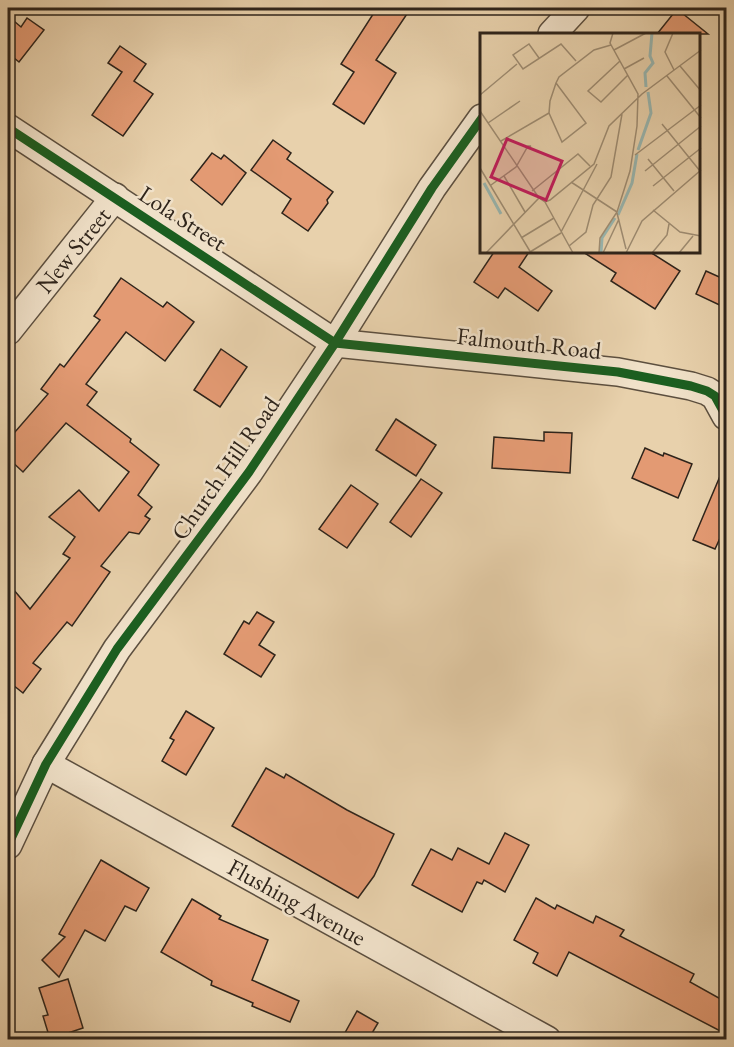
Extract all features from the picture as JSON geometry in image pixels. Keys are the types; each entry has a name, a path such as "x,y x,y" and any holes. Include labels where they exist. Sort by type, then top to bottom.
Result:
{"street":[{"path":"553,33 576,8"},
{"name":"Church Hill Road","path":"8,845 46,764 117,649 249,472 335,343 432,188 480,121"},
{"name":"Lola Street","path":"8,128 335,343"},
{"name":"New Street","path":"8,331 115,197"},
{"name":"Falmouth Road","path":"335,343 618,372 691,386 707,391 723,402"},
{"name":"Flushing Avenue","path":"46,764 547,1040"}],"building":[{"path":"377,8 411,8 376,60 396,73 364,124 333,104 354,72 341,64"},
{"path":"677,9 708,34 701,33 658,33"},
{"path":"8,16 21,27 27,18 44,30 19,62 8,53"},
{"path":"120,46 146,64 134,81 153,94 123,136 92,115 122,72 108,63"},
{"path":"273,140 291,153 287,159 333,192 308,231 282,213 291,199 251,170"},
{"path":"212,153 221,159 224,155 246,173 222,205 191,180"},
{"path":"493,254 528,254 519,267 552,291 538,311 505,288 498,298 474,282"},
{"path":"586,254 653,254 680,271 655,309 611,281 616,273"},
{"path":"706,271 726,280 726,308 696,294"},
{"path":"121,278 163,307 167,302 194,322 165,361 126,332 86,384 97,392 87,405 131,439 130,442 159,465 138,495 152,507 145,516 150,519 139,534 129,532 101,566 110,572 72,626 67,622 33,663 41,669 23,693 8,681 8,583 30,609 70,558 63,554 75,537 49,517 79,490 99,511 129,472 66,423 23,472 8,458 8,440 48,394 41,389 60,364 64,367 100,320 94,316"},
{"path":"221,349 247,367 220,407 194,390"},
{"path":"396,419 436,445 416,476 376,450"},
{"path":"544,432 572,433 570,473 492,468 494,437 544,441"},
{"path":"645,448 692,464 678,498 632,478"},
{"path":"726,462 726,525 715,549 693,540"},
{"path":"421,479 442,493 411,537 390,522"},
{"path":"351,485 378,504 347,548 319,529"},
{"path":"257,612 274,622 259,645 275,655 261,677 224,654 244,621 249,624"},
{"path":"186,711 214,728 186,775 162,761 174,740 170,738"},
{"path":"266,768 284,778 286,774 347,810 394,834 374,876 358,898 232,826"},
{"path":"505,833 529,845 505,892 484,880 482,884 477,882 462,912 412,885 431,849 452,860 458,848 489,864"},
{"path":"101,860 149,888 136,911 125,906 105,941 85,930 59,977 42,960 65,937 59,934"},
{"path":"536,898 555,909 557,905 593,923 596,916 624,930 620,936 694,974 690,982 726,1002 726,1034 569,952 557,976 533,963 538,953 514,940"},
{"path":"192,899 221,916 219,919 268,940 252,980 299,1001 290,1022 211,985 212,981 161,952"},
{"path":"68,979 83,1028 50,1039 43,1016 48,1015 39,988"},
{"path":"357,1011 378,1023 368,1040 341,1040"}],"cycle path":[{"path":"8,845 46,764 117,649 249,472 335,343 432,188 480,121"},
{"path":"8,128 335,343 618,372 707,391 715,396 726,416"}]}
